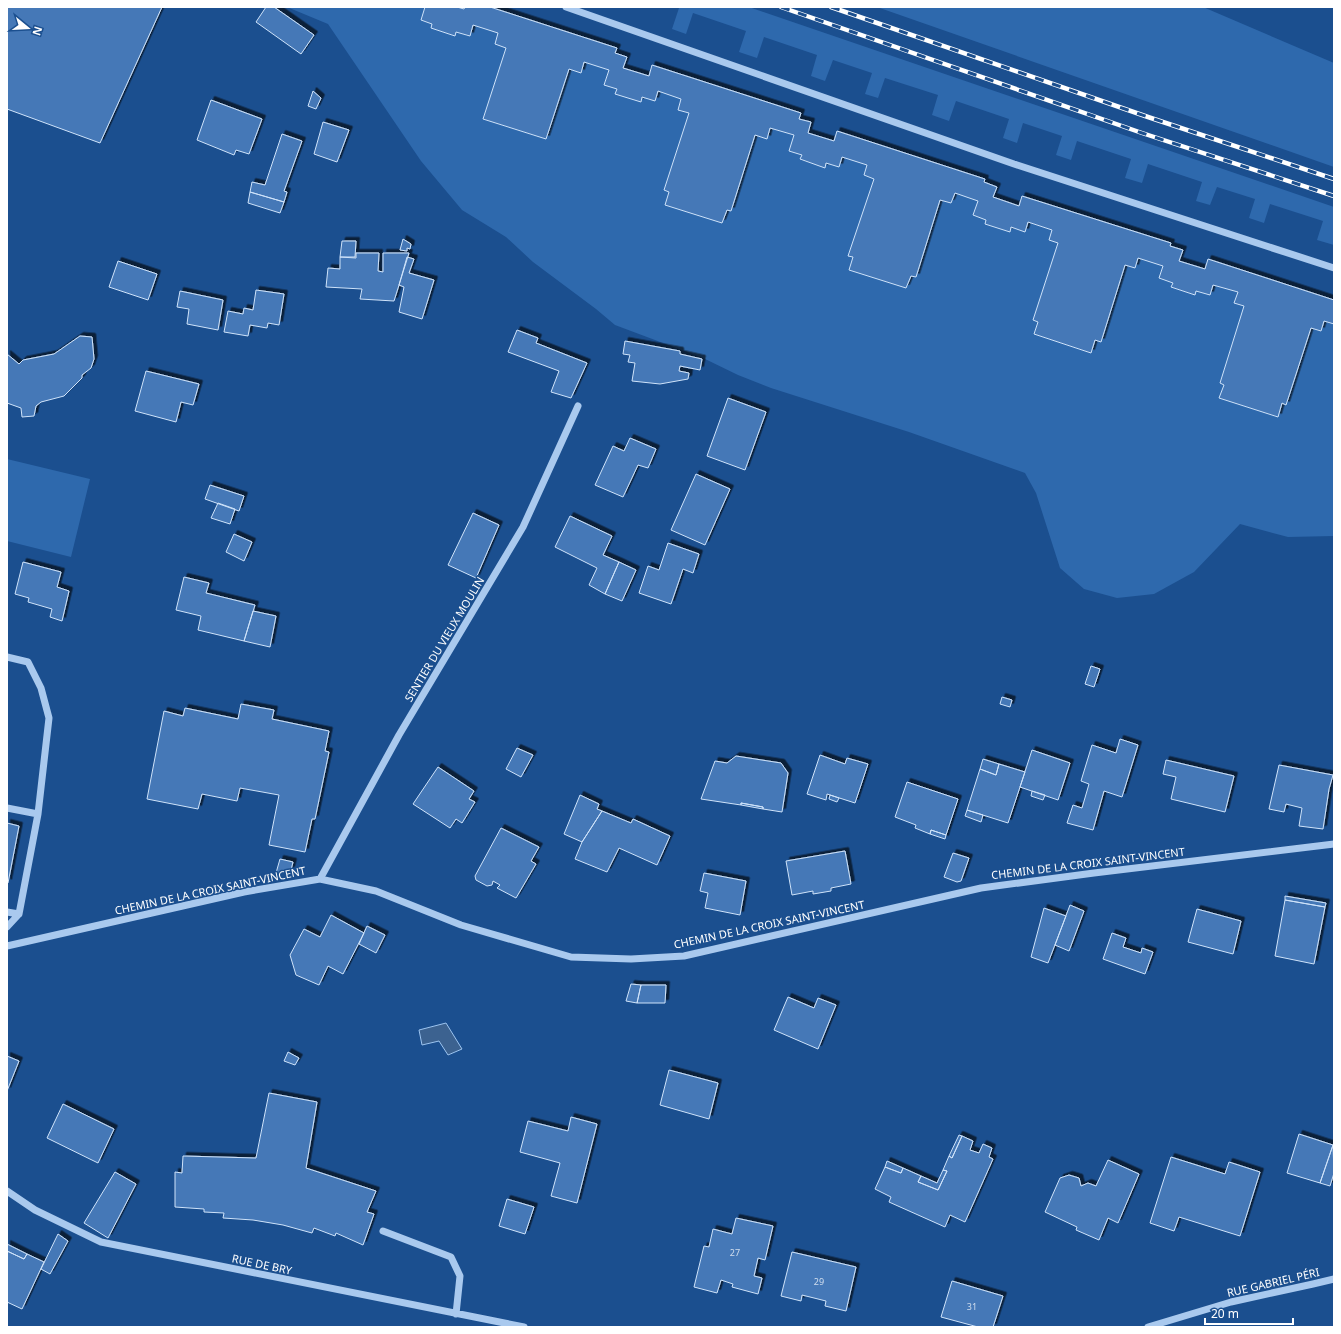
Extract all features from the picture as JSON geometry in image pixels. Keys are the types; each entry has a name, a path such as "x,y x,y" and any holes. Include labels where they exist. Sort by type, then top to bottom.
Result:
{"street":[{"path":"566,7 1014,164 1334,268"},
{"name":"SENTIER DU VIEUX MOULIN","path":"320,879 399,735 523,527 578,406"},
{"path":"7,657 28,662 42,688 49,718 38,814 19,914 7,927"},
{"path":"7,808 38,814"},
{"name":"CHEMIN DE LA CROIX SAINT-VINCENT","path":"7,946 244,892 320,879 376,891 461,925 570,957 631,959 684,956 981,888 1334,844"},
{"path":"7,912 19,914"},
{"name":"RUE DE BRY","path":"7,1191 35,1210 101,1242 524,1327"},
{"path":"383,1231 451,1257 460,1276 456,1314"},
{"name":"RUE GABRIEL PÉRI","path":"1148,1327 1231,1302 1334,1279"}],"shaded area":[{"path":"287,7 425,7 421,20 432,24 432,28 455,36 456,32 469,36 473,25 498,33 506,48 483,119 545,139 569,69 581,73 584,62 609,70 604,84 641,102 642,97 658,91 681,99 678,110 689,113 664,190 669,192 665,205 722,223 727,210 731,211 755,135 767,139 770,128 794,135 789,151 802,155 801,160 825,167 826,163 839,167 842,157 867,165 864,175 874,179 849,255 853,257 849,270 906,288 911,276 916,277 940,200 951,203 955,193 978,201 973,215 986,220 985,224 1010,232 1011,227 1025,232 1028,222 1052,230 1049,240 1058,243 1033,320 1038,322 1034,334 1090,353 1095,340 1101,341 1125,265 1135,268 1138,258 1163,266 1159,278 1173,283 1171,287 1195,295 1196,291 1210,295 1213,285 1238,292 1234,303 1244,306 1220,383 1224,385 1219,398 1277,417 1282,403 1286,405 1311,328 1321,331 1324,321 1334,324 1334,536 1288,537 1240,524 1194,572 1154,594 1117,598 1084,589 1060,568 1036,493 1025,473 909,432 771,388 738,375 703,358 615,325 533,262 506,237 462,210 421,161 328,24"},
{"path":"677,7 749,7 1334,207 1334,245 1317,240 1323,221 1270,204 1264,223 1249,218 1255,199 1217,187 1210,205 1196,201 1202,182 1148,164 1142,183 1125,178 1131,159 1077,141 1071,160 1056,155 1062,136 1023,123 1017,143 1003,138 1009,119 956,101 949,121 932,115 938,95 885,78 878,98 865,94 872,73 833,60 825,81 811,76 817,55 764,37 757,58 739,52 746,31 693,13 686,34 672,29 679,8"},
{"path":"877,7 1203,7 1334,63 1334,167"},
{"path":"7,459 90,479 71,557 7,541"},
{"path":"446,1023 462,1049 448,1055 439,1041 422,1045 419,1030"}],"building":[{"path":"7,7 162,7 100,143 7,109"},
{"path":"266,7 274,7 314,35 301,54 256,22"},
{"path":"425,7 457,7 464,9 465,7 490,7 617,48 615,53 627,57 623,68 649,76 652,65 801,113 799,119 811,122 808,133 834,141 837,131 985,179 984,182 997,187 993,197 1019,206 1022,196 1171,243 1170,246 1183,250 1179,261 1205,269 1208,259 1334,300 1334,324 1324,321 1321,331 1311,328 1286,405 1282,403 1278,417 1219,398 1224,385 1220,383 1244,306 1234,303 1238,292 1213,285 1210,295 1196,291 1195,295 1171,287 1173,283 1159,278 1163,266 1138,258 1135,268 1125,265 1101,342 1095,340 1091,353 1034,334 1038,322 1033,320 1058,243 1049,240 1052,230 1028,222 1025,232 1011,227 1010,232 985,224 986,220 973,215 978,201 955,193 951,203 940,200 916,277 911,276 906,288 849,270 853,257 848,256 874,179 864,175 867,165 842,157 839,167 826,163 825,168 800,159 802,155 789,151 794,135 770,128 767,139 755,135 731,211 727,210 722,223 665,205 669,192 664,190 689,113 678,110 681,99 658,91 655,101 642,97 641,102 615,94 617,89 604,85 609,70 584,62 581,73 569,69 546,139 483,119 506,48 495,44 498,33 473,25 470,36 456,32 455,36 431,28 432,24 421,20"},
{"path":"313,91 321,98 316,109 308,106"},
{"path":"211,100 262,119 249,154 236,150 234,155 197,140"},
{"path":"323,122 349,130 337,162 314,154"},
{"path":"282,134 302,141 284,191 287,192 284,202 250,192 252,182 265,185"},
{"path":"250,192 284,202 280,213 248,203"},
{"path":"403,239 411,244 410,249 407,248 407,251 400,250"},
{"path":"342,241 356,241 355,257 340,257"},
{"path":"356,253 379,253 378,271 383,272 383,253 409,253 394,301 360,299 362,289 326,287 328,268 340,269 340,257 356,258"},
{"path":"407,257 414,259 409,273 434,280 422,319 399,312 404,287 399,285"},
{"path":"118,261 157,274 148,300 109,287"},
{"path":"256,290 284,294 279,325 268,323 267,328 250,325 248,336 224,332 228,311 243,314 244,308 253,310"},
{"path":"180,291 223,300 218,330 187,324 189,309 177,307"},
{"path":"517,330 538,338 536,343 587,363 571,398 551,392 559,371 508,352"},
{"path":"80,336 92,337 94,359 91,368 82,375 82,378 64,396 41,402 36,406 34,416 22,417 21,408 7,403 7,354 19,364 23,360 54,354"},
{"path":"625,341 680,351 680,354 702,359 700,370 680,366 679,371 689,373 688,379 660,384 632,381 635,363 628,362 630,355 623,354"},
{"path":"146,371 199,384 193,405 181,402 176,422 135,411"},
{"path":"728,398 766,412 745,470 707,456"},
{"path":"630,438 656,449 648,468 638,465 623,497 595,485 613,446 624,451"},
{"path":"696,474 730,489 705,545 671,530"},
{"path":"210,485 244,496 239,511 205,499"},
{"path":"218,503 235,509 230,524 211,518"},
{"path":"473,513 499,525 476,578 448,565"},
{"path":"570,516 612,536 603,555 619,562 605,594 589,585 597,568 555,547"},
{"path":"234,534 252,542 244,561 226,552"},
{"path":"668,543 699,554 693,573 683,569 671,604 639,593 648,566 659,570"},
{"path":"23,562 61,572 57,587 69,591 62,621 50,617 52,609 28,602 29,598 15,594"},
{"path":"619,562 636,570 622,601 605,594"},
{"path":"184,577 209,583 206,593 255,605 244,641 198,630 201,616 176,610"},
{"path":"253,611 276,616 270,647 244,641"},
{"path":"1091,666 1100,669 1094,687 1085,684"},
{"path":"1002,697 1012,700 1010,707 1000,704"},
{"path":"241,704 274,710 272,719 329,731 325,751 329,752 315,819 312,819 305,852 269,845 279,795 240,788 237,801 202,794 198,809 147,799 164,711 183,716 185,708 238,719"},
{"path":"1120,739 1138,745 1122,797 1104,791 1093,830 1067,823 1073,805 1082,808 1089,784 1081,781 1092,745 1116,753"},
{"path":"517,748 533,755 521,777 506,769"},
{"path":"1032,750 1070,763 1058,800 1020,787"},
{"path":"820,755 845,764 847,758 868,764 855,803 827,794 826,800 807,794"},
{"path":"736,756 781,763 788,773 782,812 741,803 741,805 701,799 715,761 727,763"},
{"path":"983,759 999,764 996,775 980,769"},
{"path":"1166,760 1234,776 1225,812 1171,799 1176,777 1163,774"},
{"path":"999,764 1025,772 1008,823 967,810 980,769 996,775"},
{"path":"1279,765 1333,775 1329,789 1323,829 1299,826 1302,808 1286,804 1284,812 1269,809"},
{"path":"438,767 474,791 469,799 475,802 462,823 456,819 450,828 413,804"},
{"path":"907,782 958,799 946,835 931,830 930,834 915,828 916,825 895,817"},
{"path":"1032,791 1045,795 1043,800 1031,796"},
{"path":"580,795 599,804 597,809 602,811 582,842 564,834"},
{"path":"830,795 839,798 837,802 829,799"},
{"path":"741,803 763,807 763,809 741,805"},
{"path":"967,810 983,815 981,822 965,816"},
{"path":"602,811 631,823 633,819 670,836 657,865 619,848 607,872 575,859 582,842"},
{"path":"7,823 19,826 8,883 7,882"},
{"path":"501,828 539,847 531,861 536,864 516,898 497,888 500,885 493,881 492,885 487,886 476,880 475,876"},
{"path":"931,830 946,835 945,839 930,834"},
{"path":"845,851 851,884 831,888 831,891 813,894 813,891 792,895 786,861"},
{"path":"953,853 969,858 961,881 957,882 944,877"},
{"path":"280,859 293,862 291,870 276,873"},
{"path":"704,873 746,881 740,915 705,908 708,893 700,891"},
{"path":"1285,896 1326,903 1325,907 1285,900"},
{"path":"1285,900 1325,907 1314,964 1275,956"},
{"path":"1070,905 1084,911 1069,951 1055,945"},
{"path":"1044,908 1066,916 1048,963 1031,957"},
{"path":"1197,909 1241,921 1233,954 1188,942"},
{"path":"331,915 364,933 343,974 328,966 319,985 296,975 290,955 304,929 320,937"},
{"path":"367,926 385,935 376,953 359,944"},
{"path":"1112,933 1126,938 1123,947 1141,953 1142,948 1153,952 1145,974 1103,959"},
{"path":"631,984 641,985 637,1003 626,1001"},
{"path":"641,985 666,985 665,1003 637,1003"},
{"path":"788,997 814,1008 818,998 836,1005 818,1049 774,1030"},
{"path":"288,1052 299,1058 295,1065 284,1061"},
{"path":"7,1056 19,1061 7,1091"},
{"path":"669,1070 718,1083 709,1119 660,1105"},
{"path":"269,1093 317,1102 306,1168 376,1191 367,1212 374,1214 363,1245 336,1233 335,1236 314,1228 312,1233 283,1225 253,1220 223,1218 224,1213 204,1212 204,1209 175,1207 175,1172 182,1173 183,1156 256,1158"},
{"path":"63,1104 114,1129 98,1163 47,1138"},
{"path":"571,1117 597,1124 577,1203 551,1196 560,1163 520,1152 528,1121 568,1131"},
{"path":"1299,1134 1333,1145 1320,1183 1287,1173"},
{"path":"959,1135 962,1136 952,1158 949,1156"},
{"path":"962,1136 973,1141 970,1150 979,1153 983,1144 992,1148 989,1157 993,1159 965,1222 950,1215 945,1227 889,1202 891,1197 875,1189 885,1167 901,1173 903,1168 921,1176 918,1182 938,1190 947,1171 943,1170 949,1156 952,1158"},
{"path":"1333,1145 1334,1173 1330,1186 1320,1183"},
{"path":"1171,1157 1225,1174 1229,1162 1260,1172 1240,1236 1179,1217 1174,1231 1150,1223"},
{"path":"1108,1160 1139,1174 1118,1223 1108,1218 1099,1240 1076,1230 1077,1227 1045,1212 1060,1178 1069,1175 1079,1178 1081,1186 1088,1183 1096,1186"},
{"path":"887,1161 903,1168 901,1173 885,1167"},
{"path":"943,1170 947,1171 938,1190 918,1182 921,1176 937,1183"},
{"path":"115,1172 136,1184 108,1238 84,1223"},
{"path":"507,1199 534,1207 525,1234 499,1226"},
{"path":"736,1218 773,1226 765,1260 758,1258 754,1276 762,1278 758,1294 732,1287 733,1284 721,1280 717,1293 694,1287 704,1246 709,1247 713,1229 732,1234"},
{"path":"58,1234 68,1241 50,1274 41,1269"},
{"path":"7,1244 27,1254 24,1259 7,1251"},
{"path":"7,1251 24,1259 27,1254 44,1262 22,1309 7,1302"},
{"path":"792,1252 856,1267 846,1311 825,1306 826,1301 802,1295 801,1301 781,1296"},
{"path":"952,1281 1003,1296 993,1327 978,1327 941,1317"}],"railway":[{"path":"781,7 1142,133 1334,196"},
{"path":"831,7 1148,117 1334,179"}]}
